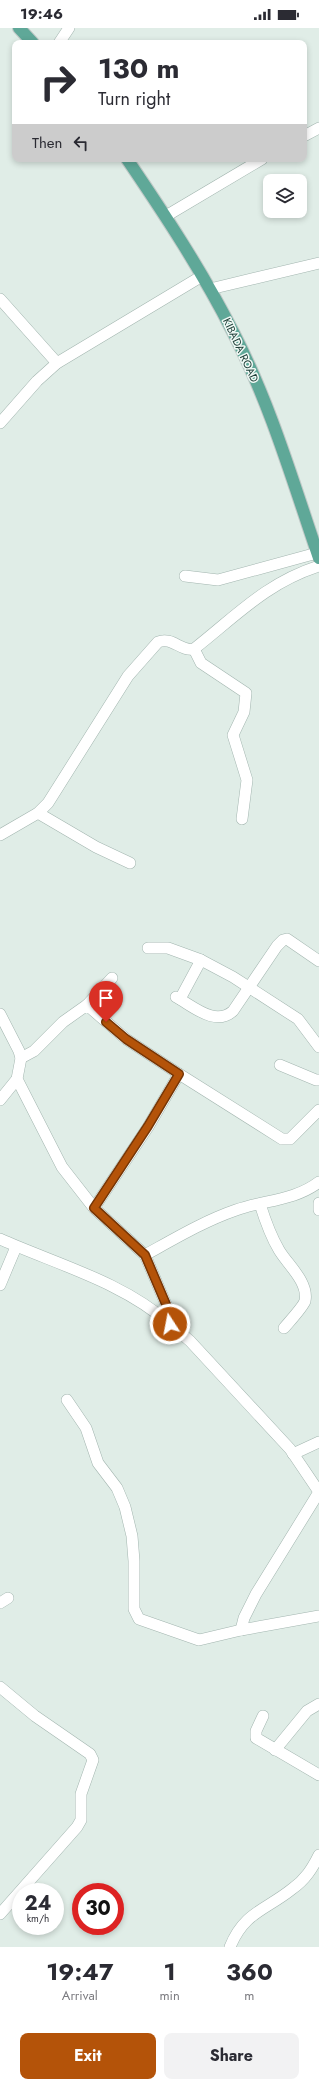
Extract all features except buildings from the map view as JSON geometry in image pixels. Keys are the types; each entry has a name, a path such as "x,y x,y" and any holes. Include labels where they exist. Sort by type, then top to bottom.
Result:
{"main road":[{"path":"19,28 30,40"},
{"name":"KIBADA ROAD","path":"129,162 166,216 234,332 280,443 318,555"}],"street":[{"path":"61,40 69,28"},
{"path":"307,134 319,128"},
{"path":"166,216 257,162"},
{"path":"210,289 319,263"},
{"path":"0,423 37,381 57,363 202,276"},
{"path":"0,299 57,363"},
{"path":"185,576 218,580 318,555"},
{"path":"0,835 38,813 58,791 128,676 158,642 169,640 189,650 194,649 262,592 306,570 319,566"},
{"path":"194,649 201,663 246,693 244,712 233,735 247,780 242,819"},
{"path":"38,813 96,847 130,863"},
{"path":"201,960 178,998 208,1015 220,1018 233,1012 277,946 283,940 287,939 319,961"},
{"path":"148,948 168,948 201,960 250,987 298,1019 319,1047"},
{"path":"21,1058 34,1051 63,1022 86,1005 112,978"},
{"path":"86,1005 126,1039 282,1139 290,1139 319,1110"},
{"path":"0,1014 16,1042 21,1058 17,1078 0,1100"},
{"path":"280,1065 319,1080"},
{"path":"94,1208 148,1126 179,1074"},
{"path":"17,1078 62,1167 94,1208 145,1255 168,1309 170,1324"},
{"path":"145,1255 210,1220 236,1210 286,1199 319,1182"},
{"path":"319,1203 319,1210"},
{"path":"260,1204 268,1229 279,1250 301,1282 305,1291 305,1302 284,1328"},
{"path":"0,1239 104,1283 155,1311 190,1341 293,1454 319,1492 256,1594 244,1618 242,1630"},
{"path":"0,1285 16,1247"},
{"path":"67,1400 73,1406 86,1428 98,1464 117,1488 125,1507 132,1536 134,1561 134,1609 140,1619 199,1640 242,1630 319,1616"},
{"path":"293,1454 319,1442"},
{"path":"0,1688 35,1716 90,1754 93,1760 81,1794 81,1820 77,1827 0,1914"},
{"path":"275,1750 307,1711 319,1704"},
{"path":"263,1716 256,1732 256,1738 319,1775"},
{"path":"230,1947 240,1927 250,1917 301,1882 310,1872 319,1855"}],"route":[{"path":"106,1022 126,1039 179,1074 148,1126 94,1208 145,1255 168,1309 170,1324"}]}
